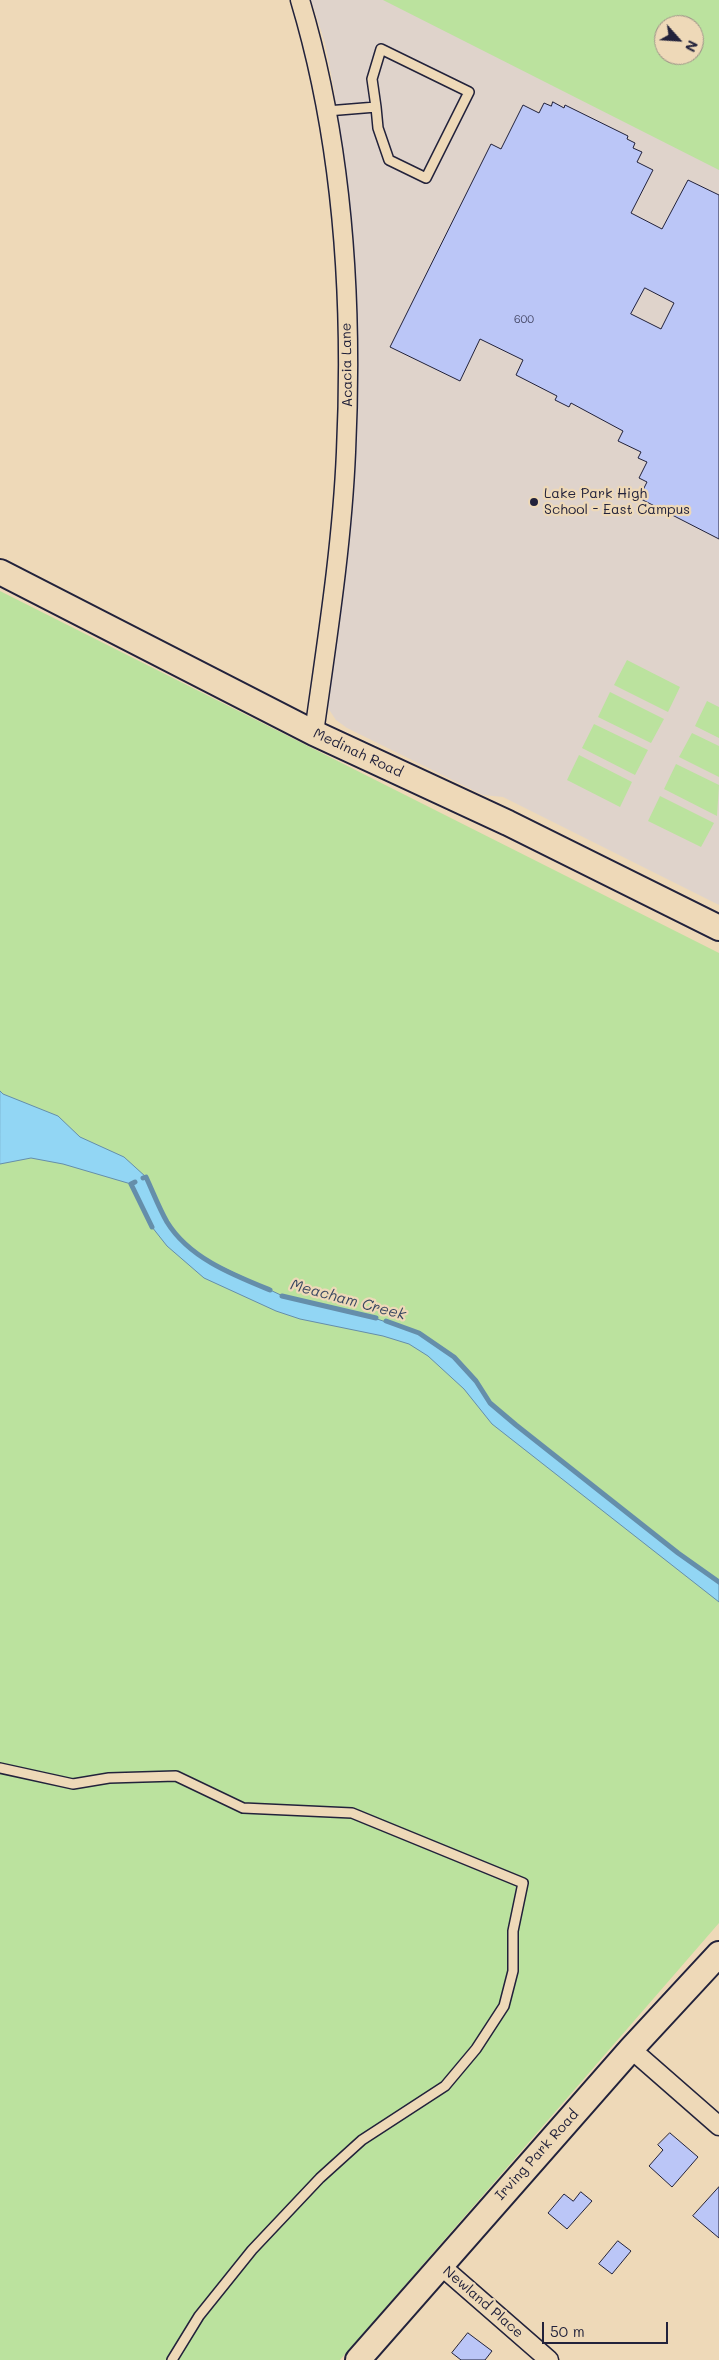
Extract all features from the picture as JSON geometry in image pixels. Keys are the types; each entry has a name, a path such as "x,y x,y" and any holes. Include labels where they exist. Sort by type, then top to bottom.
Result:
{"main road":[{"name":"Medinah Road","path":"0,572 314,733 508,823 719,928"},
{"name":"Irving Park Road","path":"358,2360 631,2049 719,1954"}],"street":[{"name":"Acacia Lane","path":"300,0 312,41 327,111 345,273 348,389 346,454 338,546 314,733"},
{"path":"631,2049 719,2126"},
{"name":"Newland Place","path":"440,2265 549,2360"}],"lane":[{"path":"381,49 469,92 426,178 389,160 378,128 376,107 372,78 381,49"},
{"path":"327,111 376,107"},
{"path":"0,1768 73,1784 116,1778 176,1776 243,1808 352,1813 523,1883 513,1931 513,1971 504,2006 476,2049 445,2086 362,2140 320,2178 246,2257 199,2316 172,2360"}],"shaded area":[{"name":"Lake Park High School - East Campus","path":"311,0 719,0 719,905 503,797 483,795 347,728 336,720 328,708 355,360 353,242 334,89 325,43"}],"green space":[{"path":"383,0 719,0 719,170"},
{"path":"0,591 719,953 719,1923 340,2360 0,2360"},
{"path":"627,660 680,687 668,712 614,685"},
{"path":"610,692 664,719 651,743 598,717"},
{"path":"707,701 719,707 719,738 695,726"},
{"path":"594,724 648,750 635,775 582,748"},
{"path":"692,733 719,746 719,777 679,757"},
{"path":"579,755 632,782 620,807 567,780"},
{"path":"676,764 719,785 717,816 664,789"},
{"path":"660,796 714,823 701,847 648,821"}],"water":[{"name":"Meacham Creek","path":"0,1091 3,1094 58,1116 80,1137 124,1157 146,1177 168,1224 185,1244 205,1259 287,1298 362,1314 419,1333 454,1357 476,1381 490,1403 678,1553 719,1582 719,1602 492,1424 464,1389 428,1356 409,1344 383,1336 300,1319 276,1311 204,1278 167,1246 152,1227 131,1184 63,1164 31,1158 0,1164"}],"building":[{"path":"553,102 564,108 565,105 628,136 627,139 635,143 633,148 642,152 637,162 653,170 631,213 662,229 688,180 719,195 719,539 639,498 647,482 639,478 647,462 638,458 641,452 618,441 623,431 571,403 569,407 555,400 557,396 516,375 523,360 480,339 460,381 390,347 491,144 501,149 523,105 539,113 544,103 551,106","holes":["645,288 674,303 661,329 631,314"]},
{"path":"670,2133 698,2157 672,2187 649,2166 663,2150 658,2145"},
{"path":"719,2187 719,2238 693,2216"},
{"path":"581,2192 592,2201 567,2229 548,2213 564,2194 573,2201"},
{"path":"618,2241 631,2251 612,2274 599,2264"},
{"path":"468,2333 492,2351 485,2360 461,2360 452,2353"}],"waterway":[{"name":"Meacham Creek","path":"143,1178 146,1177 167,1222 187,1246 213,1264 270,1290"},
{"name":"Meacham Creek","path":"135,1182 131,1184 152,1227"},
{"name":"Meacham Creek","path":"282,1296 376,1318"},
{"name":"Meacham Creek","path":"386,1321 419,1333 454,1357 476,1381 490,1403 678,1553 719,1582"}],"place":[{"name":"Lake Park High School - East Campus","path":"534,502"}]}
